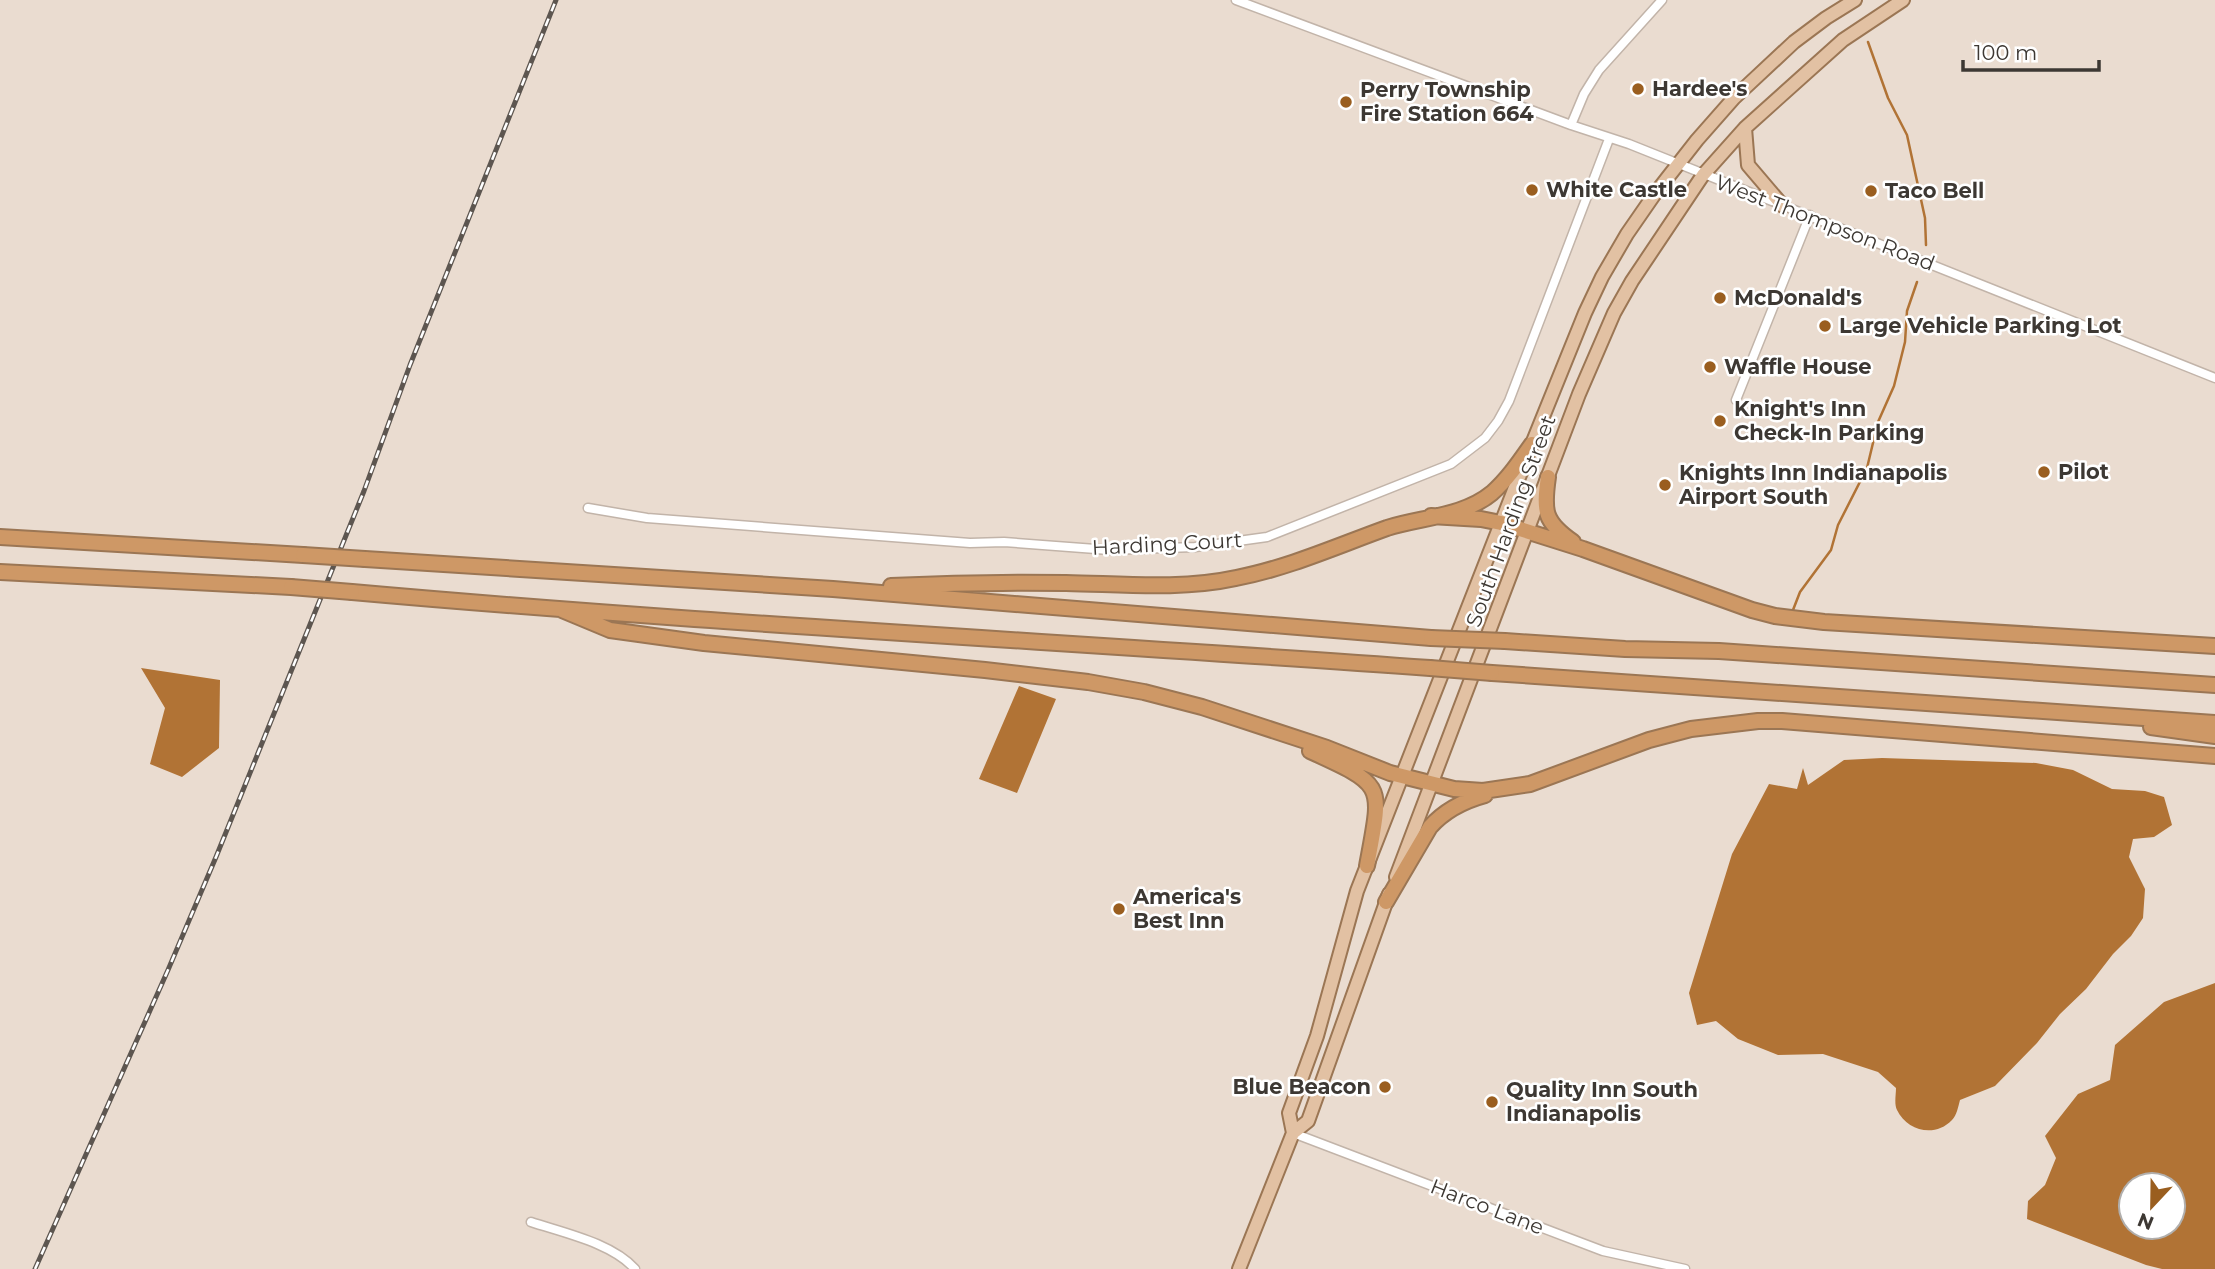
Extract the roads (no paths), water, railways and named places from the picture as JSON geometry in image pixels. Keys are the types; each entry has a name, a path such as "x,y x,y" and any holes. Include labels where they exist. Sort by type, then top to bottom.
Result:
{"highway":[{"path":"833,589 988,582 1190,584 1234,579 1306,558 1404,522 1461,510 1491,494 1507,478 1532,444"},
{"path":"1548,477 1544,500 1548,519 1562,535 1583,549"},
{"path":"1431,516 1501,523 1774,616 1824,622 2215,646"},
{"path":"0,537 833,589 1431,638 1625,649 1719,651 2215,685"},
{"path":"0,572 291,587 562,610 2215,723"},
{"path":"562,610 610,630 704,643 1088,682 1202,707 1431,784 1469,791 1507,788"},
{"path":"2028,710 2215,736"},
{"path":"1386,902 1423,835 1438,818 1463,802 1553,776 1670,734 1713,726 1782,721 2215,756"},
{"path":"1255,726 1365,778 1373,789 1377,806 1367,866"}],"main road":[{"name":"South Harding Street","path":"1293,1133 1289,1113 1317,1036 1346,925 1367,866 1532,444 1602,277 1627,234 1676,165 1734,98 1794,42 1855,0"},
{"name":"South Harding Street","path":"1239,1269 1293,1133 1308,1121 1386,902 1579,394 1615,313 1660,236 1703,175 1745,128 1843,40 1899,2"},
{"path":"1745,128 1748,166 1783,206"}],"street":[{"name":"West Thompson Road","path":"1236,0 1609,139 1629,144 2215,378"},
{"path":"1571,125 1584,93 1599,70 1662,0"},
{"name":"Harding Court","path":"588,508 647,518 970,543 1004,542 1109,550 1195,547 1267,537 1451,464 1485,438 1508,401 1609,139"},
{"path":"1736,400 1810,215"},
{"name":"Harco Lane","path":"1293,1133 1603,1251 1685,1269"},
{"path":"531,1222 610,1250 635,1269"}],"waterway":[{"path":"1868,42 1888,98 1907,135 1925,218 1926,245"},
{"path":"1793,610 1800,592 1831,550 1838,525 1867,468 1878,422 1894,386 1905,342 1907,311 1917,282"}],"railway":[{"path":"35,1269 216,857 364,491 410,365 556,0"}],"place":[{"name":"Hardee's","path":"1638,89"},
{"name":"Perry Township Fire Station 664","path":"1346,102"},
{"name":"White Castle","path":"1532,190"},
{"name":"Taco Bell","path":"1871,191"},
{"name":"McDonald's","path":"1720,298"},
{"name":"Large Vehicle Parking Lot","path":"1825,326"},
{"name":"Waffle House","path":"1710,367"},
{"name":"Knight's Inn Check-In Parking","path":"1720,421"},
{"name":"Pilot","path":"2044,472"},
{"name":"Knights Inn Indianapolis Airport South","path":"1665,485"},
{"name":"America's Best Inn","path":"1119,909"},
{"name":"Blue Beacon","path":"1385,1087"},
{"name":"Quality Inn South Indianapolis","path":"1492,1102"}]}
